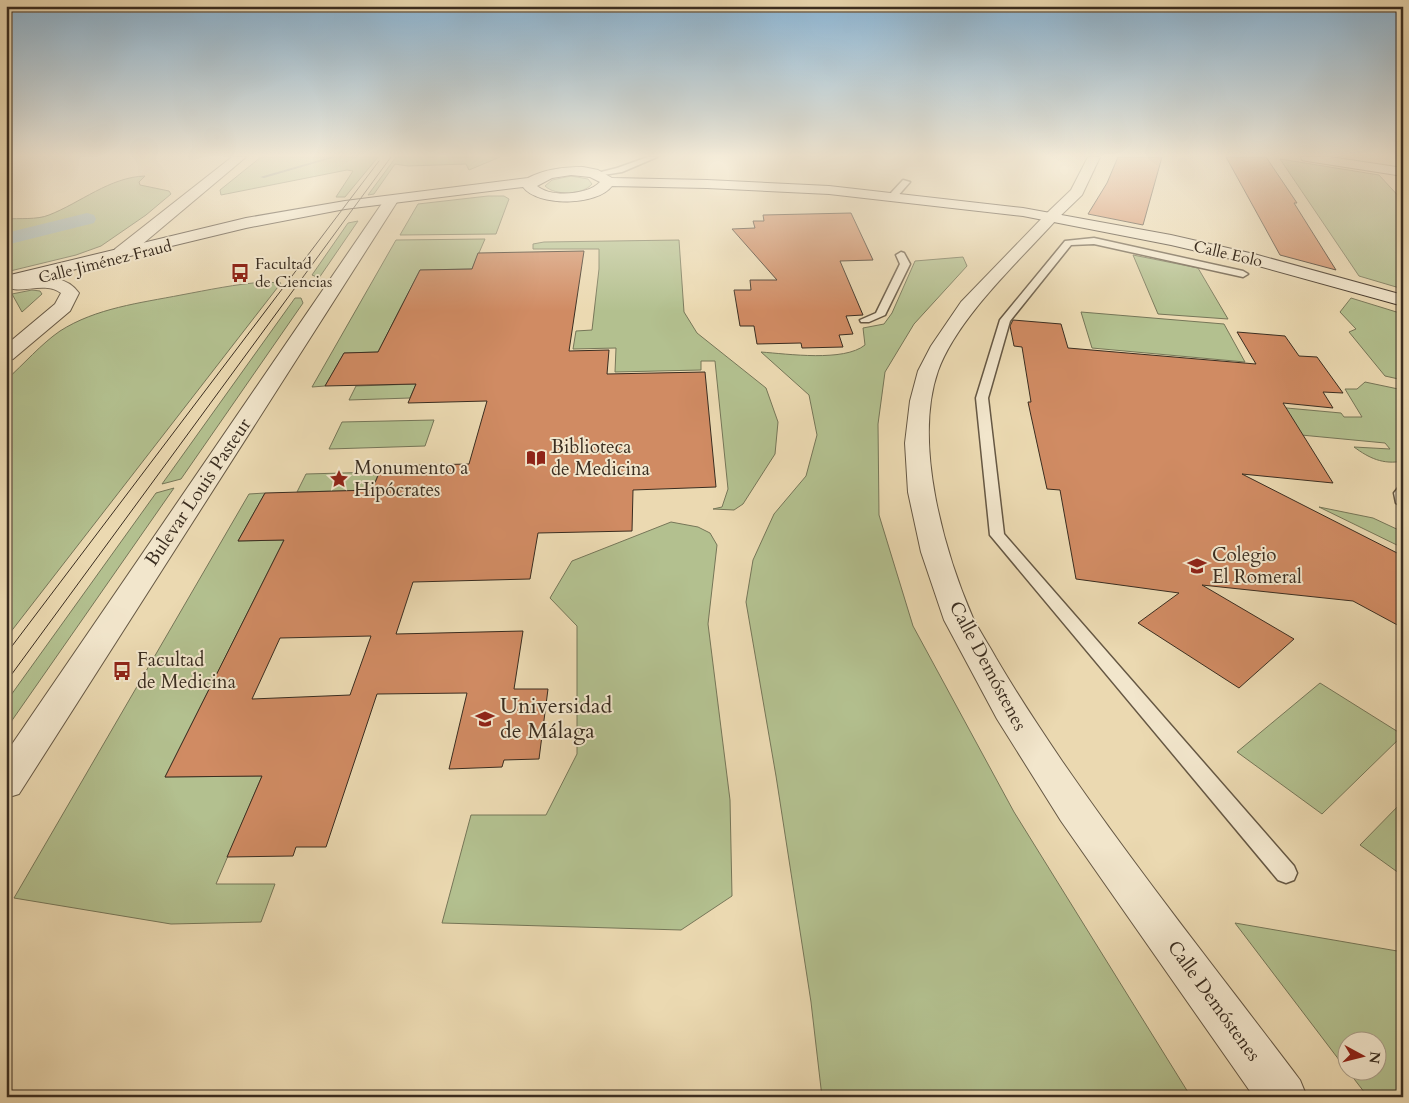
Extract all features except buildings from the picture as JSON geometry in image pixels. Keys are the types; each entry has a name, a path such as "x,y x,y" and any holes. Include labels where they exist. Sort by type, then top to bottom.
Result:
{"street":[{"path":"121,253 176,208"},
{"name":"Calle Jiménez Fraud","path":"9,283 121,253 246,223 323,208"},
{"name":"Calle Jiménez Fraud","path":"9,283 238,230 346,208"},
{"name":"Bulevar Louis Pasteur","path":"6,782 386,208"},
{"path":"992,208 1052,216"},
{"name":"Calle Demóstenes","path":"1060,208 968,306 941,346 928,371 921,401 917,443 920,492 935,552 959,620 1009,710 1074,809 1284,1097"},
{"name":"Calle Eolo","path":"1052,216 1248,258 1403,301"},
{"path":"6,355 63,307 70,292 65,286 43,282 9,283"}],"lane":[{"path":"1248,258 1242,276 1094,241 1068,243 1005,320 982,398 997,534 1286,873"},
{"path":"865,320 880,315 905,264 901,255"},
{"path":"1403,491 1401,493 1403,503"}],"green space":[{"path":"154,208 101,246 76,255 6,272 6,219 44,217 61,210"},
{"path":"415,208 505,208 496,234 400,235"},
{"path":"1313,208 1403,208 1403,289 1359,276"},
{"path":"358,221 319,278 312,275 348,223"},
{"path":"485,239 472,269 420,270 378,352 344,353 325,386 312,387 396,240"},
{"path":"679,240 684,312 697,333 766,388 778,422 775,454 743,504 734,510 713,509 722,507 728,489 715,361 701,361 701,370 615,372 616,348 573,349 576,331 592,330 599,269 599,249 533,249 533,244 544,242"},
{"path":"1133,255 1198,268 1228,319 1158,314"},
{"path":"963,257 967,266 914,324 885,372 878,424 879,515 913,626 1014,812 1191,1097 822,1097 811,1002 776,776 746,602 753,560 774,514 806,476 817,435 809,395 761,352 815,356 844,354 856,350 865,345 863,328 884,324 892,313 915,261"},
{"path":"264,282 281,283 6,638 6,380 53,336 88,317 134,304 222,287"},
{"path":"32,290 40,291 42,294 22,312 12,294"},
{"path":"295,298 301,298 303,303 181,479 162,484"},
{"path":"1351,298 1403,314 1403,380 1385,376 1349,332 1356,329 1340,312"},
{"path":"1081,312 1224,324 1245,362 1092,348"},
{"path":"1365,382 1403,390 1403,461 1389,462 1377,460 1354,447 1390,449 1385,443 1280,433 1090,390 1341,413 1344,417 1362,417 1345,389 1357,389"},
{"path":"416,384 410,398 349,400 356,386"},
{"path":"434,420 425,446 329,449 342,422"},
{"path":"379,472 372,490 297,492 306,474"},
{"path":"174,488 6,729 6,702 156,493"},
{"path":"265,493 238,541 284,540 165,777 262,776 216,884 275,884 261,922 171,924 14,898 249,494"},
{"path":"1319,507 1373,518 1403,532 1403,548"},
{"path":"671,522 698,527 710,533 717,545 708,624 730,800 732,896 681,930 442,923 471,815 546,815 577,754 577,626 550,598 572,561"},
{"path":"1320,683 1403,735 1322,814 1237,752"},
{"path":"1403,801 1403,876 1360,845"},
{"path":"1235,923 1403,952 1403,1097 1368,1097 1355,1080 1386,1080 1386,1030 1336,1030 1336,1056"}],"waterway":[{"path":"6,239 87,219"}],"tram line":[{"path":"6,654 343,208"},
{"path":"6,682 353,208"}],"place":[{"name":"Facultad de Ciencias","path":"240,273"},
{"name":"Biblioteca de Medicina","path":"536,458"},
{"name":"Monumento a Hipócrates","path":"339,479"},
{"name":"Colegio El Romeral","path":"1197,566"},
{"name":"Facultad de Medicina","path":"122,671"},
{"name":"Universidad de Málaga","path":"485,719"}]}
